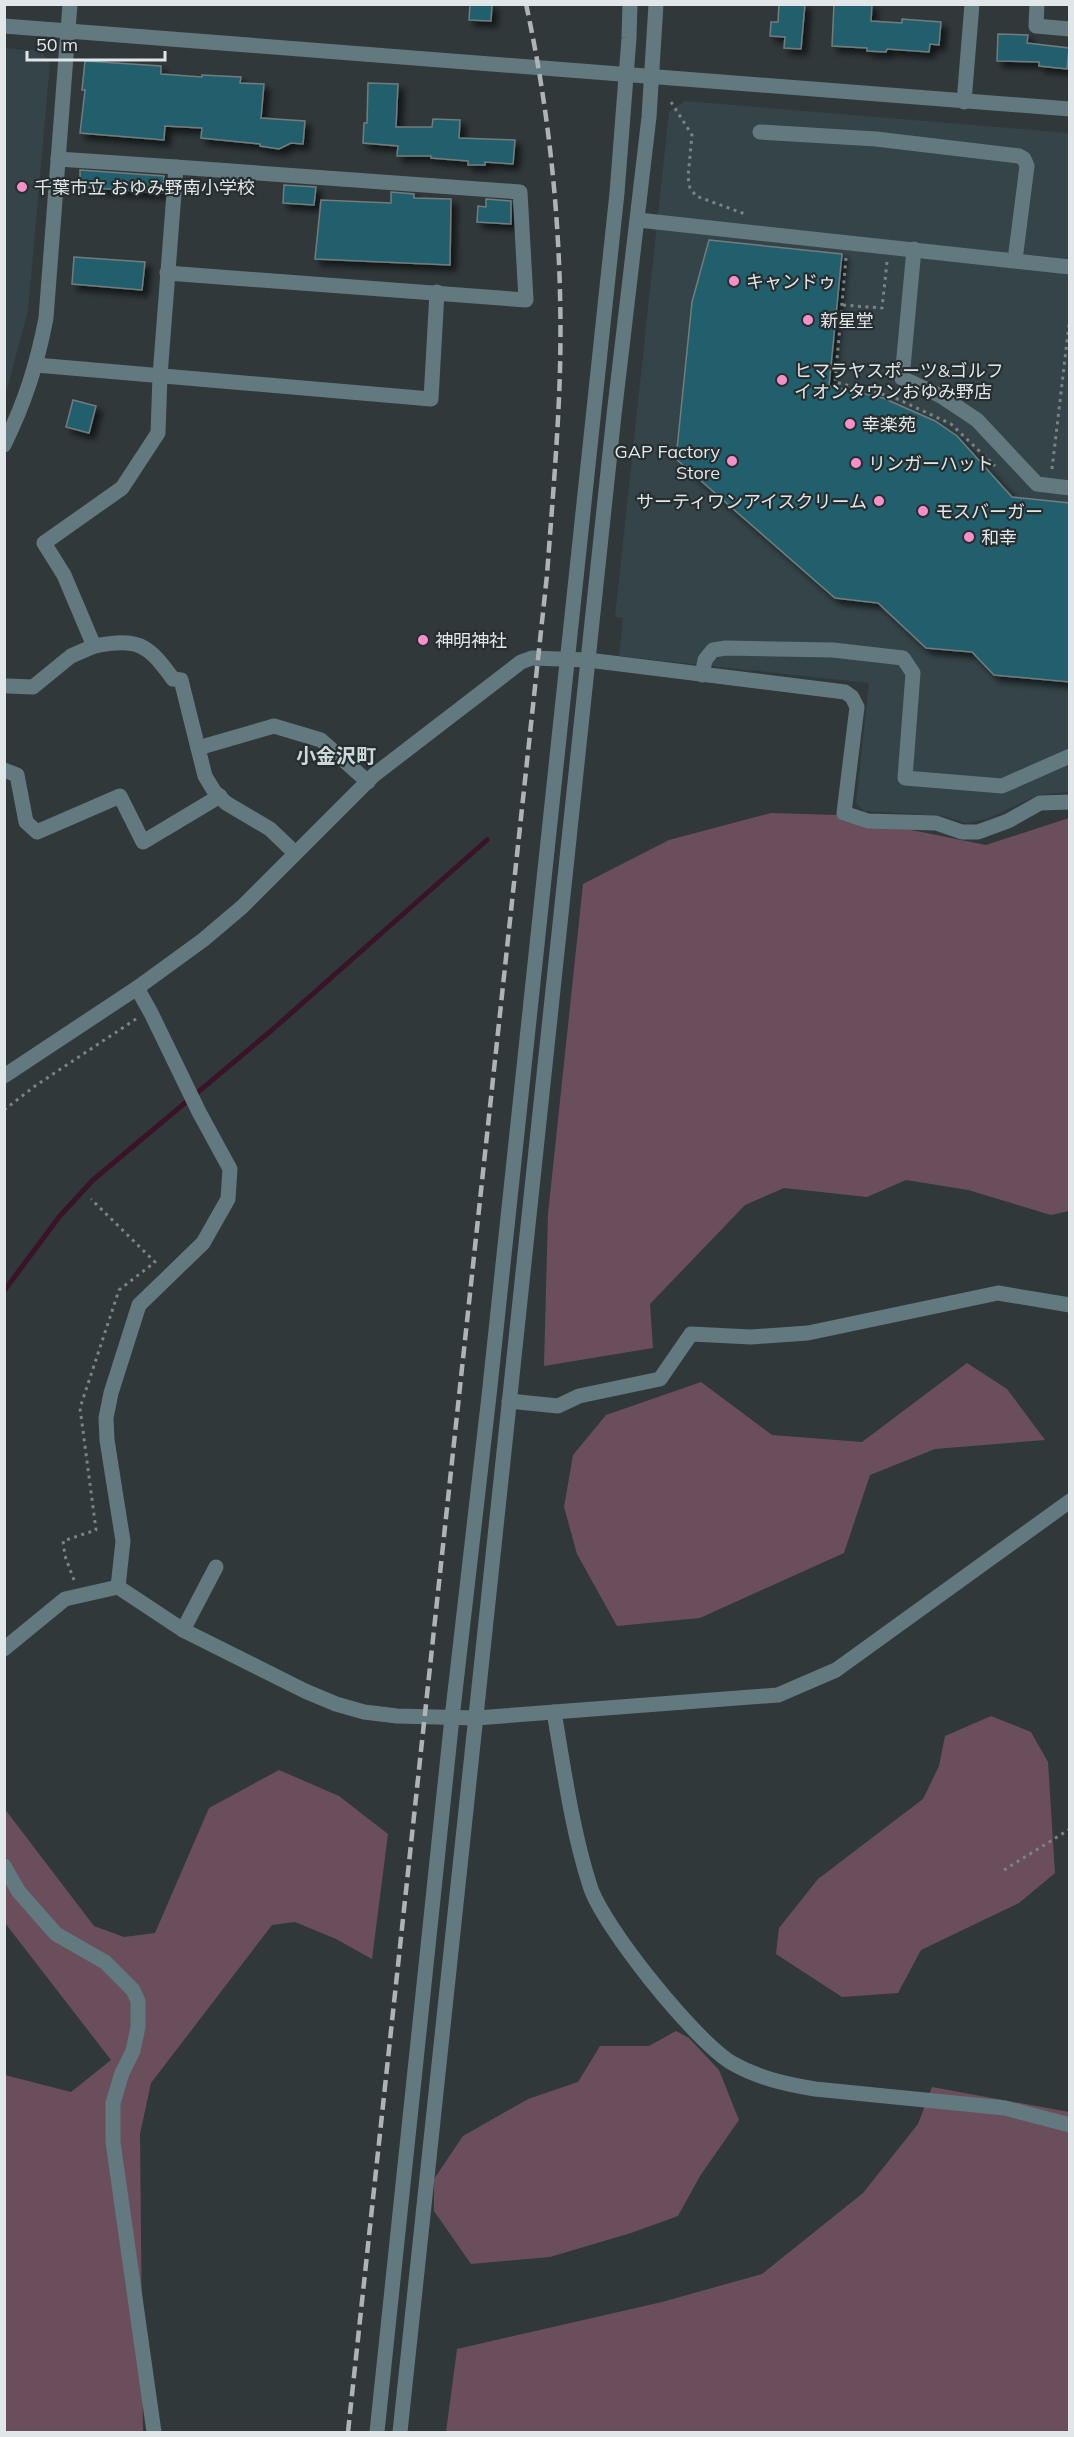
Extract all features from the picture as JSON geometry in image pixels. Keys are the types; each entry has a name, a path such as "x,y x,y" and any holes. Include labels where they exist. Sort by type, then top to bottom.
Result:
{"street":[{"path":"4,446 18,416 36,365 46,318 70,4"},
{"path":"377,2433 617,194 630,4"},
{"path":"400,2433 614,415 638,220 653,77 656,4"},
{"path":"964,102 972,4"},
{"path":"1037,4 1036,26 1070,29"},
{"path":"4,26 1070,109"},
{"path":"760,132 876,139 1019,156 1024,159 1027,166 1015,261"},
{"path":"58,159 520,192 526,300 167,273"},
{"path":"94,646 64,575 44,543 122,488 158,433 160,376 176,167"},
{"path":"638,220 1070,267"},
{"path":"914,249 902,378 941,396 977,420 1037,484 1070,488"},
{"path":"36,365 431,399 437,292"},
{"path":"8,686 33,687 71,656 94,646 116,642 140,645 156,654 173,679 181,680 205,776 226,803 270,829 295,853"},
{"path":"702,675 705,660 713,650 726,648 833,650 903,658 913,673 905,778 1002,786 1070,756"},
{"path":"4,1076 137,988 203,940 242,907 368,782 437,725 521,662 532,658 588,660 845,692 852,697 856,707 844,813 868,821 936,823 962,832 978,832 1008,821 1040,803 1070,802"},
{"path":"198,748 274,726 321,740 368,782"},
{"path":"4,770 17,776 26,822 37,832 120,796 143,842 220,796"},
{"path":"118,1587 123,1541 107,1440 106,1418 111,1393 140,1305 203,1243 228,1199 230,1169 199,1112 152,1013 137,988"},
{"path":"509,1401 558,1406 579,1396 660,1379 691,1334 751,1337 808,1334 998,1293 1070,1305"},
{"path":"4,1649 64,1599 118,1587 183,1630 305,1691 336,1704 364,1712 476,1718 778,1695 836,1670 1070,1501"},
{"path":"183,1630 216,1567"},
{"path":"554,1712 571,1812 590,1888 609,1923 660,1989 701,2038 730,2062 760,2078 815,2090 1005,2108 1070,2125"},
{"path":"4,1866 19,1892 56,1934 105,1962 133,1990 138,2001 138,2027 133,2051 122,2073 113,2103 113,2142 154,2433"}],"path":[{"path":"1050,485 1070,316"},
{"path":"4,1110 35,1086 131,1021 152,1013"},
{"path":"1004,1870 1070,1829"}],"shaded area":[{"name":"千葉市立 おゆみ野南小学校","path":"5,48 41,51 50,63 28,311 5,396"},
{"path":"685,101 1069,133 1069,792 1038,795 987,819 966,823 945,816 864,811 856,803 869,683 619,656 623,618 615,617 669,112"},
{"path":"771,813 837,815 986,845 1069,818 1069,1211 1051,1215 968,1190 906,1180 867,1197 784,1188 745,1205 650,1304 653,1348 544,1366 548,1214 583,884 669,840"},
{"path":"967,1363 1007,1389 1045,1440 935,1449 870,1475 844,1553 700,1618 617,1626 577,1554 564,1507 573,1455 606,1415 701,1382 772,1435 862,1442"},
{"path":"991,1716 1031,1732 1048,1762 1055,1873 1019,1903 921,1950 898,1993 842,1997 776,1954 779,1928 818,1879 923,1799 939,1766 945,1736"},
{"path":"279,1770 339,1796 388,1834 372,1959 336,1939 295,1922 272,1925 151,2083 140,2134 143,2432 5,2432 5,2075 71,2092 111,2060 5,1923 4,1808 94,1926 124,1937 155,1933 209,1808"},
{"path":"676,2031 689,2038 719,2070 739,2120 700,2176 678,2216 631,2233 550,2257 471,2264 434,2211 434,2179 463,2136 528,2099 578,2082 600,2046 649,2046"},
{"path":"932,2087 1069,2112 1069,2432 446,2432 457,2349 662,2302 762,2274 863,2193 918,2124"}],"building":[{"path":"470,4 492,4 491,21 469,20"},
{"path":"779,4 805,4 801,49 784,48 785,37 770,36 771,22 778,22"},
{"path":"834,4 872,4 871,21 902,23 902,19 941,22 939,45 930,44 929,52 887,49 886,52 867,51 867,48 832,46"},
{"path":"998,34 1028,35 1027,43 1069,48 1067,69 1039,66 1039,62 997,61"},
{"path":"85,61 161,66 161,74 241,77 240,83 264,84 261,118 305,121 303,144 291,143 279,149 260,146 260,144 201,138 202,128 165,126 164,140 80,133 85,90 82,90"},
{"path":"368,83 398,84 396,127 432,127 433,119 460,120 459,138 515,140 513,164 485,162 485,165 468,165 468,161 431,158 431,156 397,156 398,146 363,143 364,123 367,123"},
{"path":"80,170 164,176 162,193 80,187"},
{"path":"284,185 316,187 314,205 283,203"},
{"path":"391,192 414,194 414,198 451,199 450,265 315,259 321,200 391,203"},
{"path":"486,199 511,201 511,224 477,222 478,206 486,207"},
{"path":"709,240 842,254 829,386 883,398 935,421 957,436 1012,497 1070,503 1070,682 994,675 972,652 926,648 878,603 835,598 676,459 692,302"},
{"path":"74,257 145,262 142,290 72,284"},
{"path":"73,400 96,406 89,433 66,427"}],"waterway":[{"path":"4,1291 59,1217 93,1180 272,1030 487,840"}],"railway":[{"path":"348,2432 547,575 553,498 560,370 560,278 549,140 526,4"}],"place":[{"name":"千葉市立 おゆみ野南小学校","path":"22,187"},
{"name":"キャンドゥ","path":"734,281"},
{"name":"新星堂","path":"808,320"},
{"name":"ヒマラヤスポーツ&ゴルフ イオンタウンおゆみ野店","path":"782,380"},
{"name":"幸楽苑","path":"850,424"},
{"name":"GAP Factory Store","path":"732,461"},
{"name":"リンガーハット","path":"856,463"},
{"name":"サーティワンアイスクリーム","path":"879,501"},
{"name":"モスバーガー","path":"923,511"},
{"name":"和幸","path":"969,537"},
{"name":"神明神社","path":"423,640"}],"district":[{"name":"小金沢町","path":"336,755"}]}
